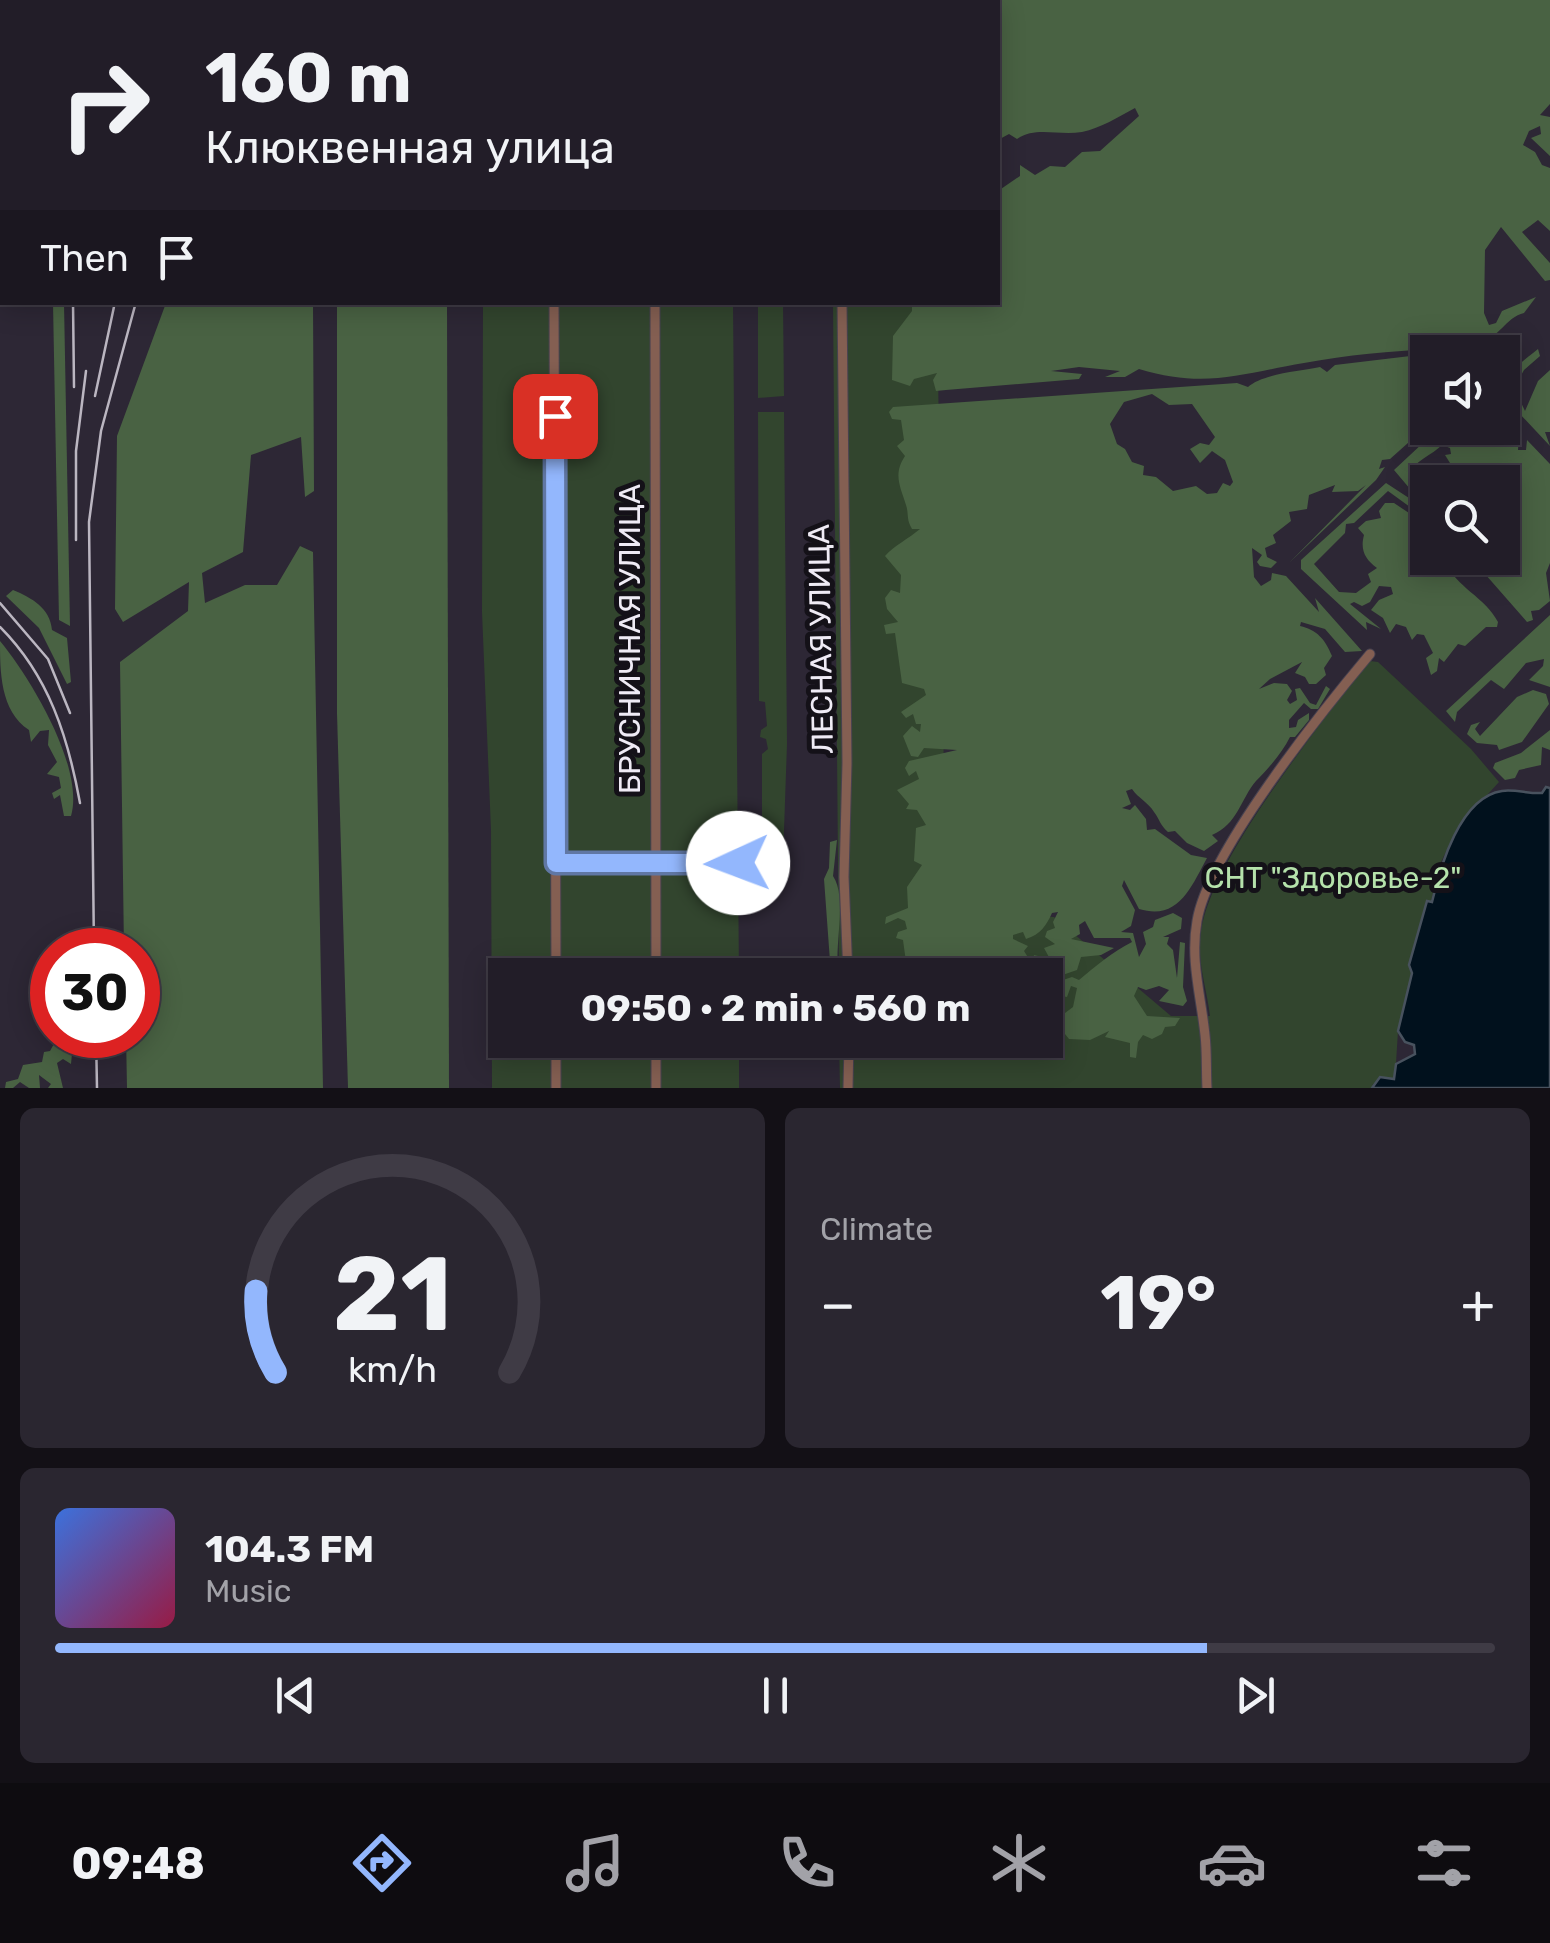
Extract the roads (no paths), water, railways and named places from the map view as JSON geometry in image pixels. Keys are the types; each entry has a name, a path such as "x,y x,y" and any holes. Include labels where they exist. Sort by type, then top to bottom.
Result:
{"street":[{"path":"554,305 556,958"},
{"name":"БРУСНИЧНАЯ УЛИЦА","path":"655,305 656,958"},
{"name":"ЛЕСНАЯ УЛИЦА","path":"842,305 847,958"},
{"path":"1206,1088 1205,1034 1196,980 1196,922 1202,896 1284,766 1370,654"},
{"path":"556,863 738,863"},
{"path":"556,1058 556,1088"},
{"path":"656,1058 656,1088"},
{"path":"848,1088 849,1058"}],"water":[{"path":"1550,788 1550,1088 1372,1088 1380,1077 1394,1079 1396,1064 1415,1054 1414,1045 1405,1042 1398,1031 1412,973 1409,965 1427,901 1432,902 1454,836 1474,806 1487,796 1502,791 1542,793"}],"railway":[{"path":"73,305 74,387"},
{"path":"95,396 114,305"},
{"path":"94,928 89,522 101,431 135,305"},
{"path":"76,540 76,451 86,371"},
{"path":"0,603 48,659 70,713"},
{"path":"0,627 44,687 62,731 80,803"},
{"path":"96,1058 97,1088"}],"park label":[{"name":"СНТ \"Здоровье-2\"","path":"1333,878"}]}
